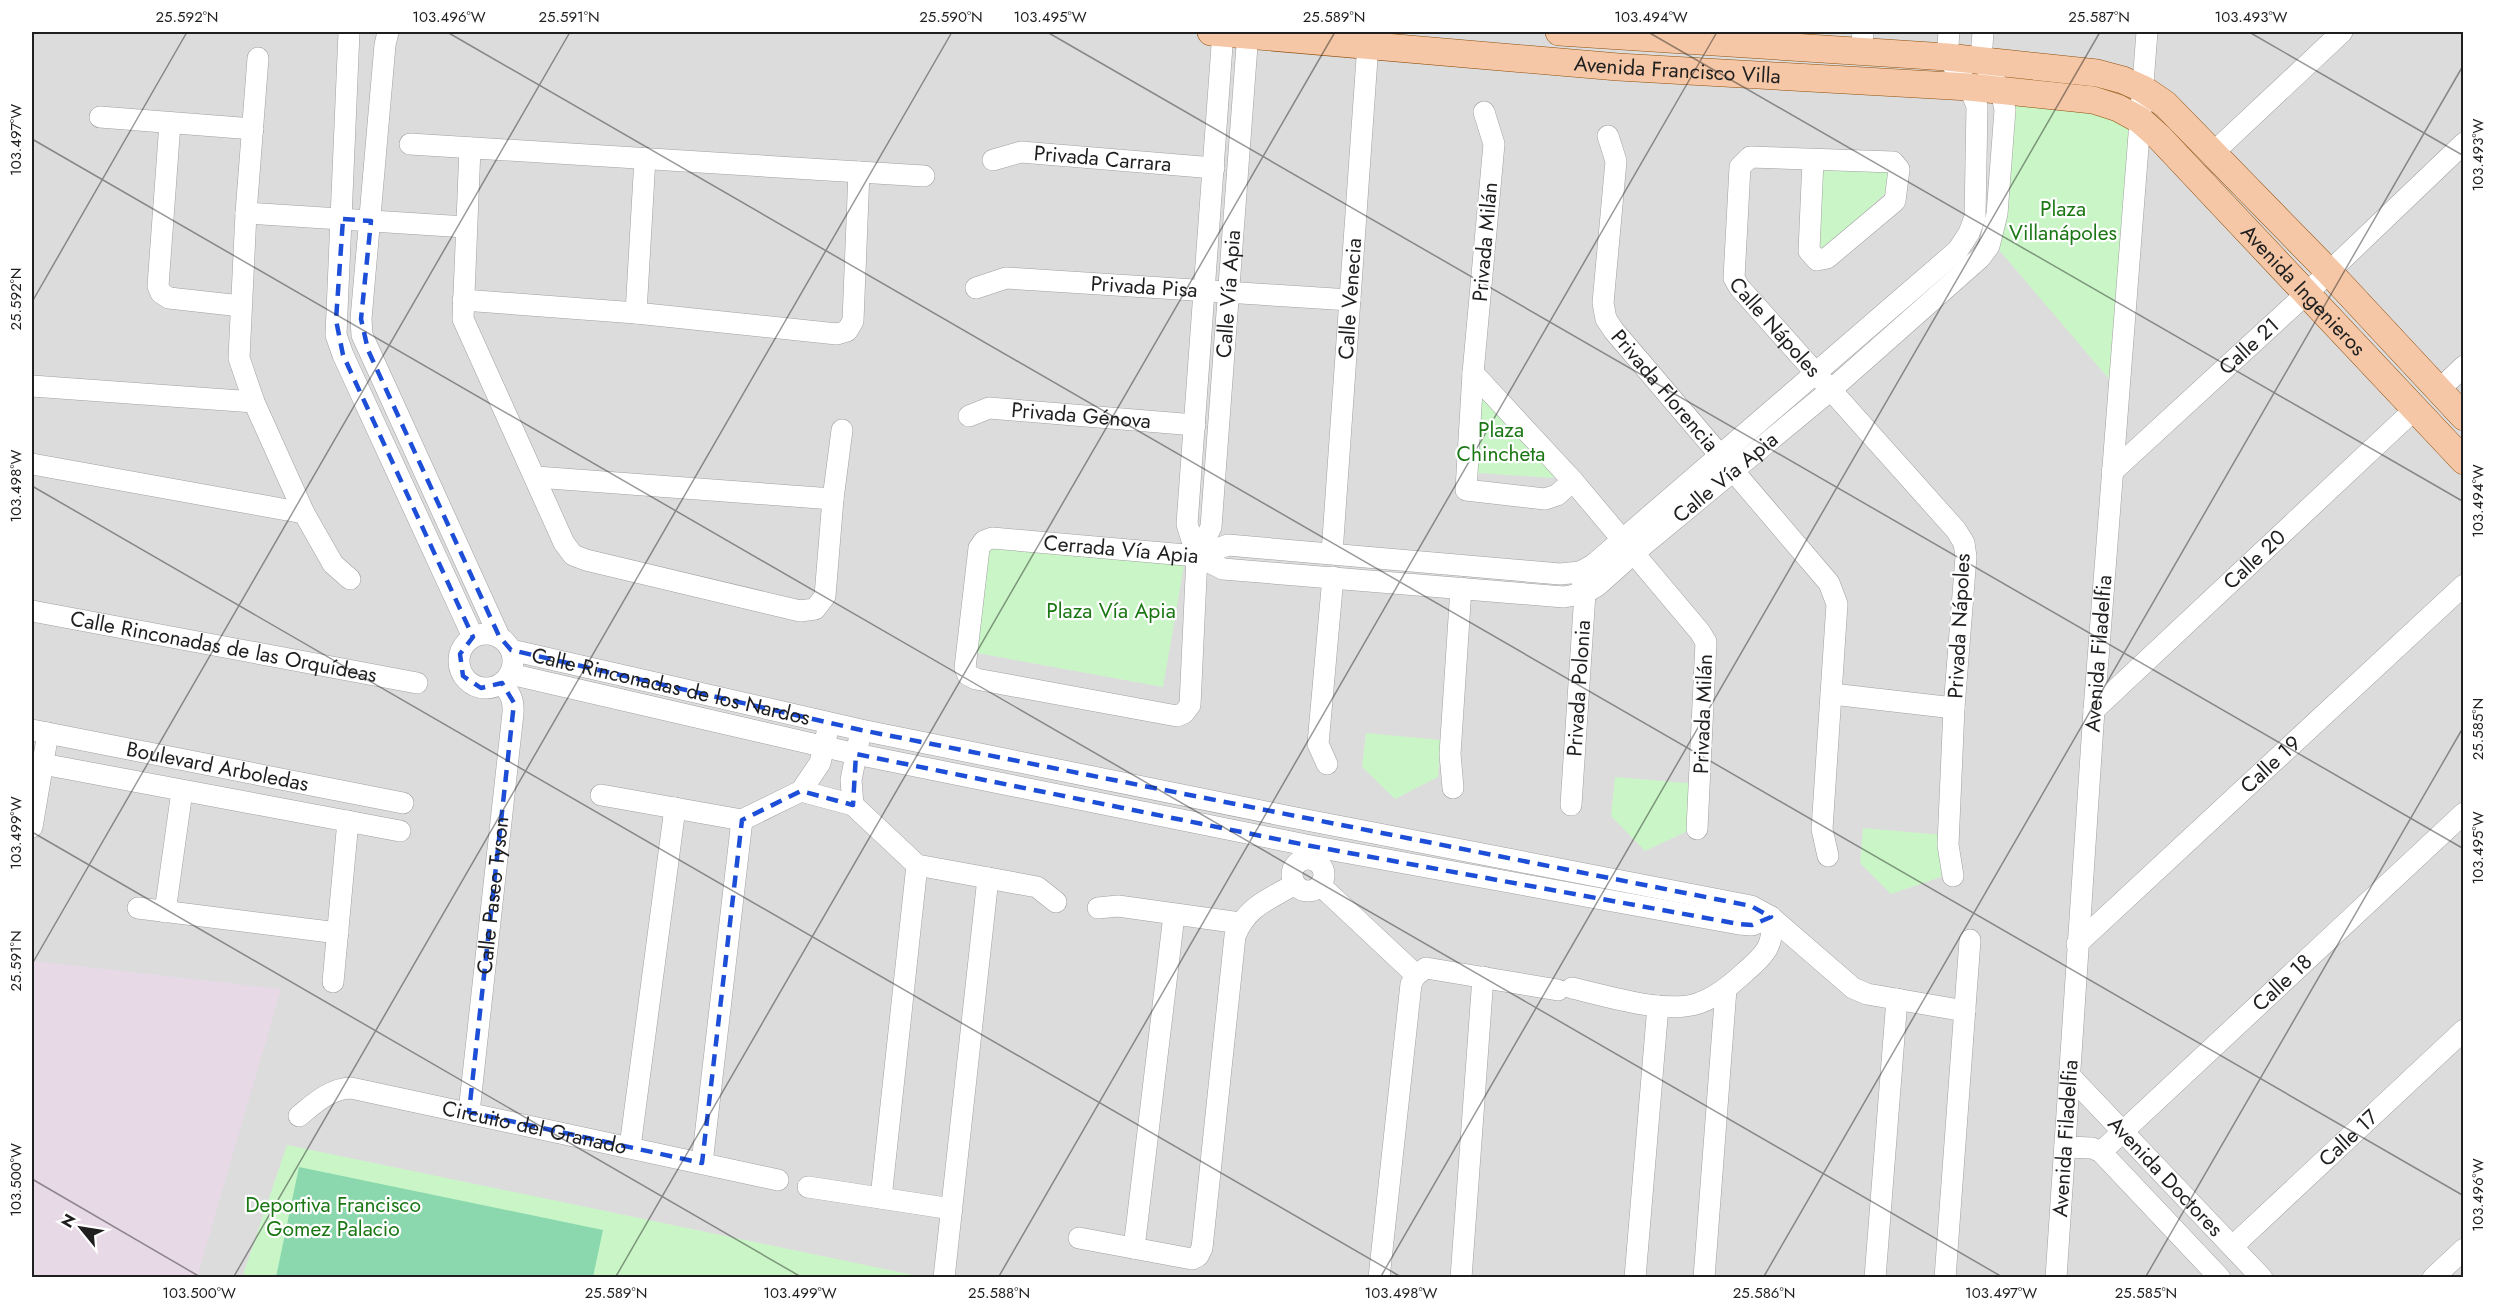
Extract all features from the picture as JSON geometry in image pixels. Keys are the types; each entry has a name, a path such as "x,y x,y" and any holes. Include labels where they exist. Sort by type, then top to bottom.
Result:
{"main road":[{"name":"Avenida Francisco Villa","path":"1211,32 1235,32 1618,67 2001,90 2093,100 2118,108 2140,120"},
{"name":"Avenida Francisco Villa","path":"1559,32 1948,44 1981,60 2097,73 2143,88"},
{"name":"Avenida Ingenieros","path":"2143,88 2165,104 2329,272 2463,417"},
{"name":"Avenida Ingenieros","path":"2140,120 2159,137 2463,461"}],"street":[{"path":"349,32 343,219 336,335 473,637"},
{"path":"388,32 361,319 362,335 505,643 514,657 506,679 492,688 481,688 471,684 463,676 459,666 460,654 465,644 473,637 490,634 505,643"},
{"name":"Calle Vía Apia","path":"1197,556 1187,524 1214,168 1235,32"},
{"name":"Calle Vía Apia","path":"1197,556 1211,527 1229,293 1235,32"},
{"path":"1981,60 1983,32"},
{"name":"Avenida Filadelfia","path":"2056,1278 2094,710 2147,32"},
{"path":"2213,153 2342,32"},
{"path":"1618,67 1619,34"},
{"name":"Calle Venecia","path":"1332,553 1368,44"},
{"name":"Calle Vía Apia","path":"1585,593 1597,586 1627,546 1718,455 1958,250 1970,233 1975,217 1977,106 1948,44"},
{"path":"258,58 246,213 239,358 254,402 304,513 333,564 350,579"},
{"name":"Calle Vía Apia","path":"1580,572 1627,546 1733,472 1832,389 1980,258 1989,246 1997,214 2005,110 2001,90 1981,60"},
{"name":"Privada Milán","path":"1484,112 1494,144 1473,373 1466,490 1545,499 1557,495 1572,482"},
{"path":"100,117 253,129"},
{"path":"170,123 158,286 161,293 169,298 241,306"},
{"name":"Privada Florencia","path":"1608,136 1616,161 1603,303 1606,319 1614,332 1829,583 1835,594 1837,604 1822,829 1828,856"},
{"name":"Calle 21","path":"2112,472 2306,294 2463,143"},
{"path":"410,144 924,176"},
{"path":"470,148 463,319 564,543 573,555 800,611 815,609 825,596 833,499 842,430"},
{"name":"Privada Carrara","path":"993,160 1021,152 1214,168"},
{"path":"636,313 645,158"},
{"name":"Calle Nápoles","path":"1813,160 1809,251 1812,257 1823,260 1895,201 1897,165 1893,162 1750,158 1740,167 1733,270 1739,287 1832,389"},
{"path":"463,300 636,313 837,334 847,331 853,321 859,172"},
{"path":"246,213 466,227"},
{"name":"Privada Pisa","path":"976,288 1006,278 1350,300"},
{"path":"2439,390 2463,366"},
{"name":"Privada Milán","path":"1473,373 1572,482 1700,632 1706,642 1697,829"},
{"path":"32,386 254,402"},
{"name":"Privada Nápoles","path":"1832,389 1956,530 1964,543 1966,557 1954,708 1948,845 1953,876"},
{"name":"Privada Génova","path":"969,416 988,408 1195,424"},
{"name":"Calle 20","path":"2094,710 2415,410"},
{"path":"32,464 304,513"},
{"path":"536,477 833,499"},
{"name":"Cerrada Vía Apia","path":"992,538 1197,556 1190,705 1177,716 976,679 968,675 965,668 979,548 984,541 992,538"},
{"path":"1197,556 1228,545 1560,574 1580,572"},
{"path":"1197,556 1223,569 1564,597 1585,593"},
{"name":"Privada Polonia","path":"1571,805 1585,593 1580,572"},
{"path":"1327,764 1318,744 1334,577"},
{"name":"Calle 19","path":"2077,944 2463,585"},
{"path":"1453,788 1450,754 1461,588"},
{"name":"Calle Rinconadas de las Orquídeas","path":"32,611 417,683"},
{"name":"Calle Rinconadas de los Nardos","path":"505,643 861,730 1314,822 1751,906 1771,917 1853,988 1867,994 1965,1011"},
{"name":"Calle Rinconadas de los Nardos","path":"506,679 1310,852 1739,924 1761,923 1771,917"},
{"name":"Calle Paseo Tyson","path":"470,1112 514,702 506,679"},
{"path":"1832,694 1954,708"},
{"path":"601,795 742,820 801,791 820,763 829,723"},
{"path":"853,805 851,780 861,730"},
{"path":"32,827 40,732"},
{"name":"Boulevard Arboledas","path":"40,732 403,803"},
{"name":"Boulevard Arboledas","path":"37,763 400,831"},
{"path":"165,912 182,791"},
{"path":"801,791 853,805 917,865 1037,887 1056,902"},
{"path":"630,1147 675,808"},
{"name":"Calle 18","path":"2101,1152 2463,813"},
{"path":"702,1163 742,820"},
{"path":"333,982 348,821"},
{"path":"1310,852 1323,868 1323,880 1320,885 1310,891 1304,891 1294,884 1292,873 1294,867 1310,852 1314,822"},
{"path":"881,1198 917,865"},
{"path":"944,1278 988,878"},
{"path":"1078,1238 1192,1259 1198,1256 1202,1248 1235,936 1240,922 1249,911 1294,884"},
{"path":"1320,885 1416,975"},
{"path":"1098,908 1118,906 1240,922"},
{"path":"138,908 338,933"},
{"path":"1134,1248 1174,915"},
{"path":"1379,1278 1411,984 1416,975 1426,968 1680,1008 1701,1003 1726,989 1766,952 1773,932 1771,917"},
{"path":"1945,1278 1970,940"},
{"path":"1461,1278 1483,977"},
{"path":"1704,1278 1726,989"},
{"path":"1875,1278 1897,999"},
{"path":"1635,1278 1658,1006"},
{"name":"Calle 17","path":"2233,1246 2463,1030"},
{"name":"Avenida Doctores","path":"2069,1075 2262,1278"},
{"name":"Circuito del Granado","path":"299,1116 329,1093 339,1088 351,1088 778,1180"},
{"name":"Avenida Doctores","path":"2065,1147 2092,1148 2101,1152 2220,1278"},
{"path":"808,1186 952,1209"},
{"path":"2433,1278 2463,1249"}],"highlighted area":[{"path":"343,219 371,221 361,319 368,350 499,636 511,650 861,730 1751,906 1771,917 1752,925 1739,924 1311,846 856,754 853,805 801,791 742,820 702,1163 469,1112 514,703 502,683 481,688 463,676 460,654 473,637 343,355 336,320"}],"shaded area":[{"path":"32,32 2463,32 2463,1277 32,1277"},
{"path":"32,961 281,989 197,1277 32,1277"}],"green space":[{"name":"Plaza Villanápoles","path":"2017,89 2132,105 2109,379 1999,250"},
{"path":"1825,151 1896,154 1893,186 1827,248 1816,246"},
{"name":"Plaza Chincheta","path":"1476,367 1567,469 1553,478 1465,472"},
{"name":"Plaza Vía Apia","path":"985,532 1186,554 1163,687 971,652"},
{"path":"1366,733 1441,740 1438,777 1395,799 1362,767"},
{"path":"1615,777 1698,784 1694,828 1645,851 1611,816"},
{"path":"1863,828 1943,835 1941,877 1891,894 1860,863"},
{"name":"Deportiva Francisco Gomez Palacio","path":"287,1145 923,1277 242,1278"},
{"path":"299,1167 603,1230 593,1277 276,1277"}]}
